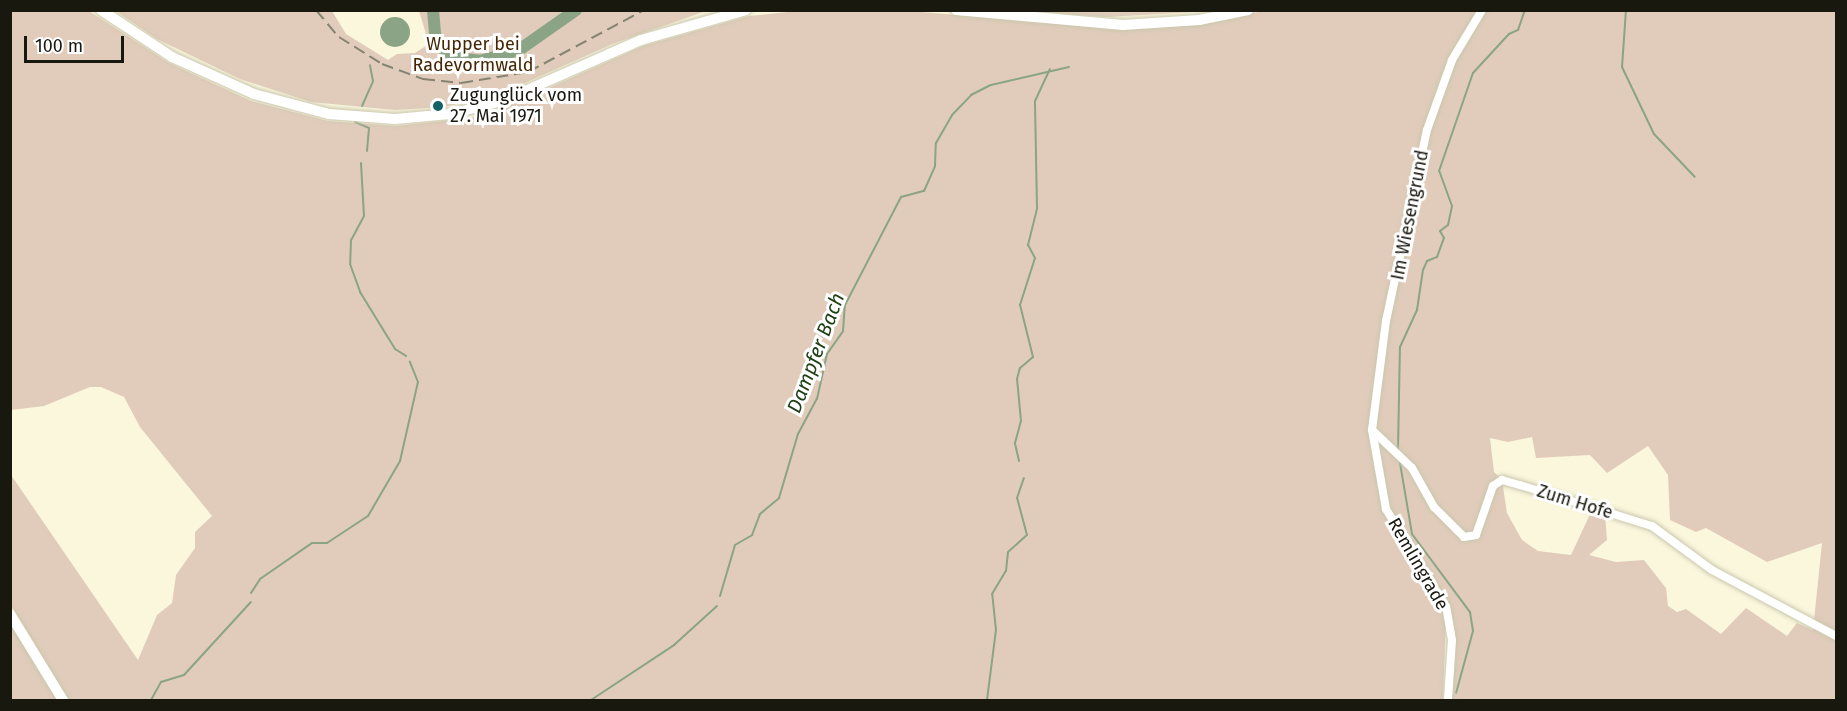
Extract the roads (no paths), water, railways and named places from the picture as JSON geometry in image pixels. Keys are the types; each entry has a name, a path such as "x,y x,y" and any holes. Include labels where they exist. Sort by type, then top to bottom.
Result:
{"main road":[{"path":"101,10 172,57 245,91 329,114 396,119 484,107 641,40 746,10"},
{"path":"956,10 1123,25 1248,10"},
{"path":"10,614 63,700"}],"street":[{"name":"Im Wiesengrund","path":"1372,430 1386,321 1427,130 1452,60 1482,10"},
{"name":"Zum Hofe","path":"1372,430 1412,468 1434,507 1464,537 1476,535 1493,486 1502,480 1520,484 1652,526 1712,570 1836,636"},
{"name":"Remlingrade","path":"1372,430 1386,509 1446,607 1452,640 1448,700"}],"waterway":[{"path":"433,10 435,35 443,49 457,58 480,61 519,50 576,10"},
{"path":"1398,449 1400,347 1417,310 1423,270 1427,261 1437,257 1444,238 1440,231 1448,225 1452,206 1439,171 1473,73 1509,34 1518,30 1525,10"},
{"path":"1626,10 1622,67 1654,134 1695,177"},
{"path":"436,48 440,45"},
{"path":"362,106 373,81 370,65"},
{"name":"Dampfer Bach","path":"720,596 735,545 752,535 760,514 779,498 798,434 817,399 827,354 843,331 845,305 901,197 924,191 935,166 936,143 952,115 971,95 991,85 1069,67"},
{"path":"1019,461 1015,443 1021,421 1017,379 1020,368 1033,357 1020,305 1035,258 1028,245 1037,208 1035,101 1050,69"},
{"path":"355,122 369,128 367,151"},
{"path":"361,163 364,216 351,240 350,264 360,292 395,349 406,356"},
{"path":"251,593 260,579 312,543 327,543 368,516 400,461 418,382 410,362"},
{"path":"1400,463 1412,534 1470,612 1473,631 1456,693"},
{"path":"987,700 996,630 992,594 1006,571 1008,552 1027,535 1017,498 1024,478"},
{"path":"151,700 161,682 184,675 251,602"},
{"name":"Dampfer Bach","path":"591,700 674,645 717,606"}],"railway":[{"path":"316,10 339,37 382,64 423,79 461,83 528,72 644,10"}],"place":[{"name":"Zugunglück vom 27. Mai 1971","path":"438,106"}],"park label":[{"name":"Wupper bei Radevormwald","path":"473,55"}]}
